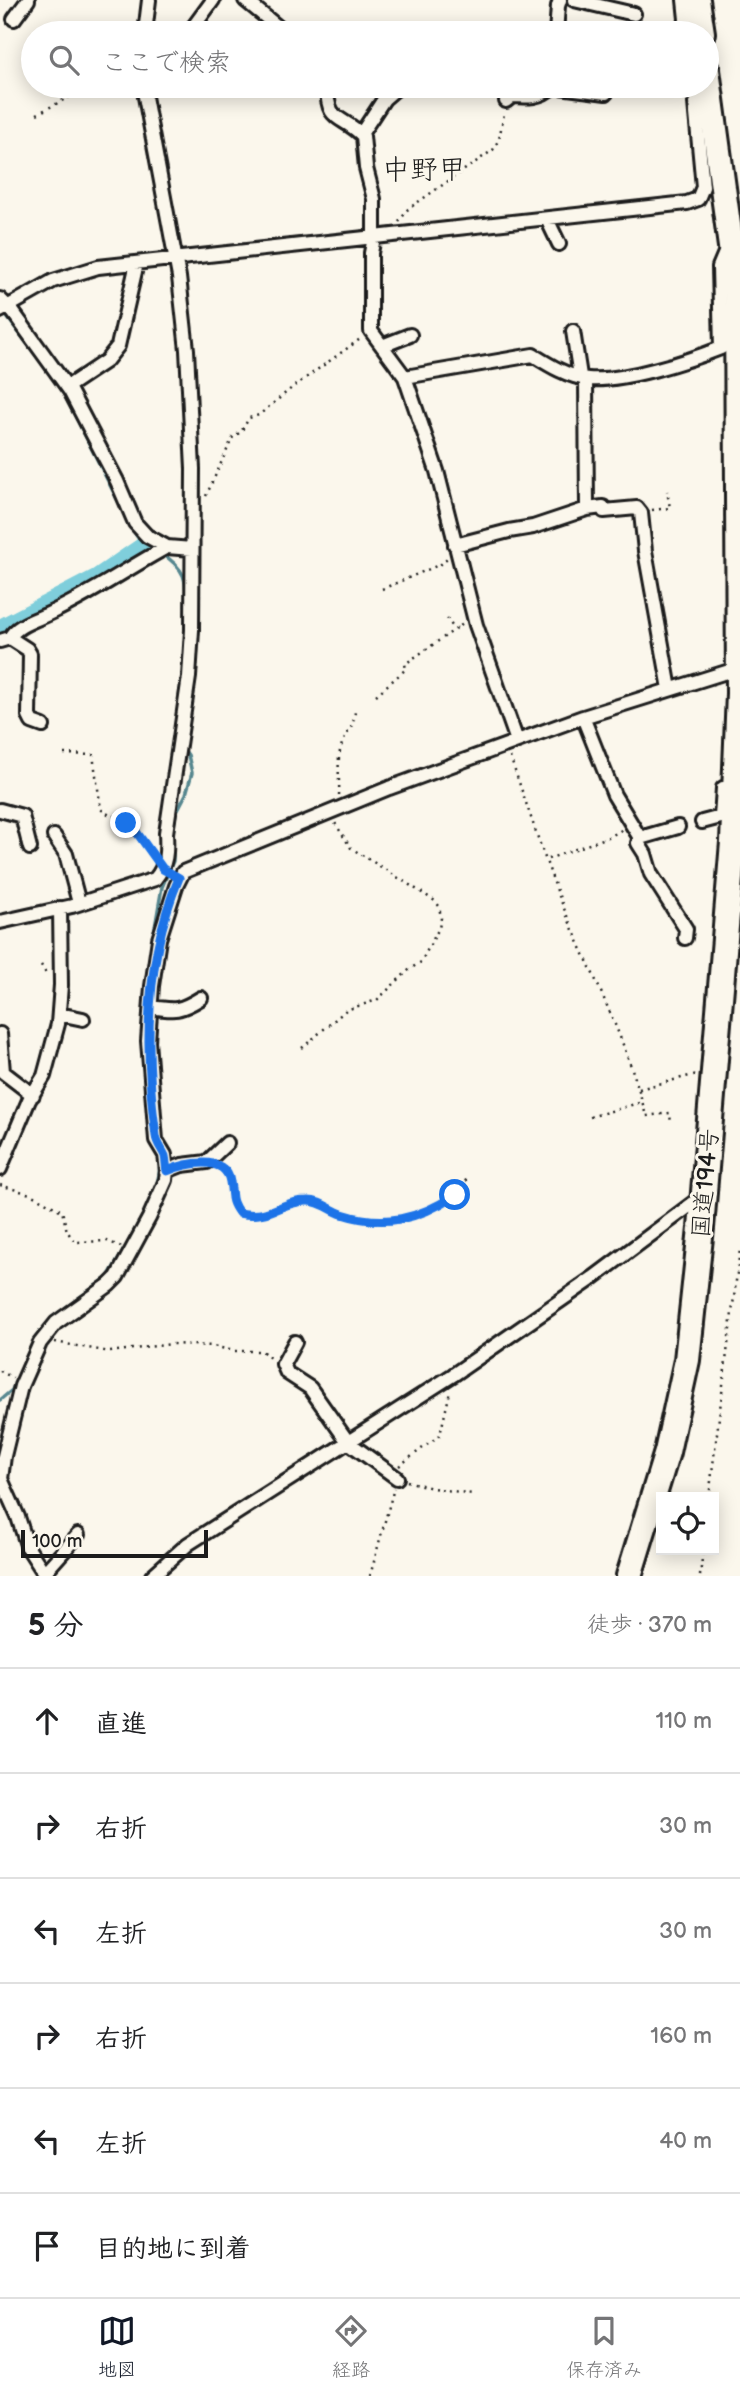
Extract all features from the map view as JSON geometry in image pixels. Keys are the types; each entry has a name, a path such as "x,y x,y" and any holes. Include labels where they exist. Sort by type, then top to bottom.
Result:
{"highway":[{"path":"697,0 700,21"},
{"name":"国道194号","path":"629,1576 667,1452 687,1360 704,1195 733,842 739,668 737,291 710,98"}],"street":[{"path":"14,19 28,0"},
{"path":"146,21 148,0"},
{"path":"198,21 213,0"},
{"path":"245,0 270,21"},
{"path":"557,21 560,0"},
{"path":"574,0 634,14"},
{"path":"684,0 686,21"},
{"path":"0,922 79,904 155,879 164,870 166,833 189,677 193,469 187,350 176,259 145,98"},
{"path":"327,98 327,106 333,114 363,136 366,168 373,188 371,331 405,377 437,471 474,616 511,743"},
{"path":"361,134 385,98"},
{"path":"506,101 510,98"},
{"path":"192,549 167,547 147,536 135,523 117,481 67,387 2,305 53,281 97,268 687,204 698,199 703,187 695,103 698,98"},
{"path":"547,219 559,244"},
{"path":"405,377 533,355 553,368 583,377 622,377 696,358 721,348 719,267 730,242"},
{"path":"67,387 106,361 118,346 137,263"},
{"path":"573,331 583,377 587,509"},
{"path":"382,346 410,335"},
{"path":"456,545 533,527 587,509 637,509 641,513 645,551 670,689"},
{"path":"43,726 36,724 29,716 30,654 27,649 5,640 31,621 75,602 167,547"},
{"path":"78,1535 45,1574 28,1548 18,1517 1,1484 4,1456 20,1386 43,1339 56,1323 117,1277 149,1218 167,1171 165,1155 156,1140 148,1041 159,939 178,877 188,869 511,743 583,717 739,668"},
{"path":"583,717 614,795 640,838 638,843 651,874 686,929 685,937"},
{"path":"702,822 721,817 724,782 735,775"},
{"path":"0,810 22,816 30,848"},
{"path":"640,838 677,827"},
{"path":"54,836 66,854 79,904"},
{"path":"164,870 178,877"},
{"path":"0,1169 47,1068 59,1014 61,908"},
{"path":"151,1007 182,1010 201,998"},
{"path":"59,1014 83,1019"},
{"path":"0,1034 3,1072 33,1095"},
{"path":"0,1132 13,1138"},
{"path":"167,1171 182,1165 207,1162 228,1143"},
{"path":"152,1576 188,1544 453,1375 593,1278 704,1195"},
{"path":"295,1342 283,1364 287,1373 310,1388 348,1443 393,1476"}],"path":[{"path":"37,114 67,98"},
{"path":"388,236 408,209 493,150 499,139 506,101"},
{"path":"193,518 204,502 233,437 241,432 248,418 259,415 371,331"},
{"path":"641,513 644,510 670,508 667,491"},
{"path":"382,589 441,564 456,545"},
{"path":"376,695 406,669 405,664 474,616"},
{"path":"447,618 452,626 457,628"},
{"path":"302,1048 346,1010 377,1000 421,962 439,928 441,918 439,906 435,901 351,848 333,811 342,745 355,722 355,708"},
{"path":"511,743 547,859 639,1089 646,1116 670,1113 671,1125"},
{"path":"64,754 93,755 101,809 135,830 164,870"},
{"path":"547,859 620,832 630,821"},
{"path":"639,1089 700,1073"},
{"path":"590,1117 642,1102"},
{"path":"207,1162 227,1174 232,1203 239,1213 253,1216 306,1201 357,1217 397,1221 433,1210 455,1195 469,1176"},
{"path":"0,1185 30,1194 62,1211 67,1231 75,1242 116,1243 131,1252"},
{"path":"710,1492 740,1249"},
{"path":"43,1339 110,1352 172,1344 213,1346 234,1351 262,1351 279,1368 284,1368"},
{"path":"370,1576 393,1476 440,1436 453,1375"},
{"path":"393,1476 432,1488 473,1494"},
{"path":"700,1576 702,1555"}],"waterway":[{"path":"4,313 50,374"},
{"path":"61,388 122,509"},
{"path":"130,526 138,538 155,548"},
{"path":"0,631 98,580 149,545"},
{"path":"161,553 178,567 185,581 186,618"},
{"path":"177,719 184,661"},
{"path":"153,939 162,887 173,861 176,813 186,794 192,773 188,755 183,748"},
{"path":"142,1219 155,1190 160,1167 150,1138"},
{"path":"0,1400 12,1390 36,1337 53,1317 108,1277 131,1238"}],"district":[{"name":"中野甲","path":"424,169"}],"route":[{"path":"126,823 135,830 163,869 179,878 159,939 148,1041 156,1140 165,1155 167,1171 182,1165 207,1162 223,1170 230,1181 232,1203 239,1213 253,1216 306,1201 315,1202 342,1214 397,1221 433,1210 455,1195"}]}
